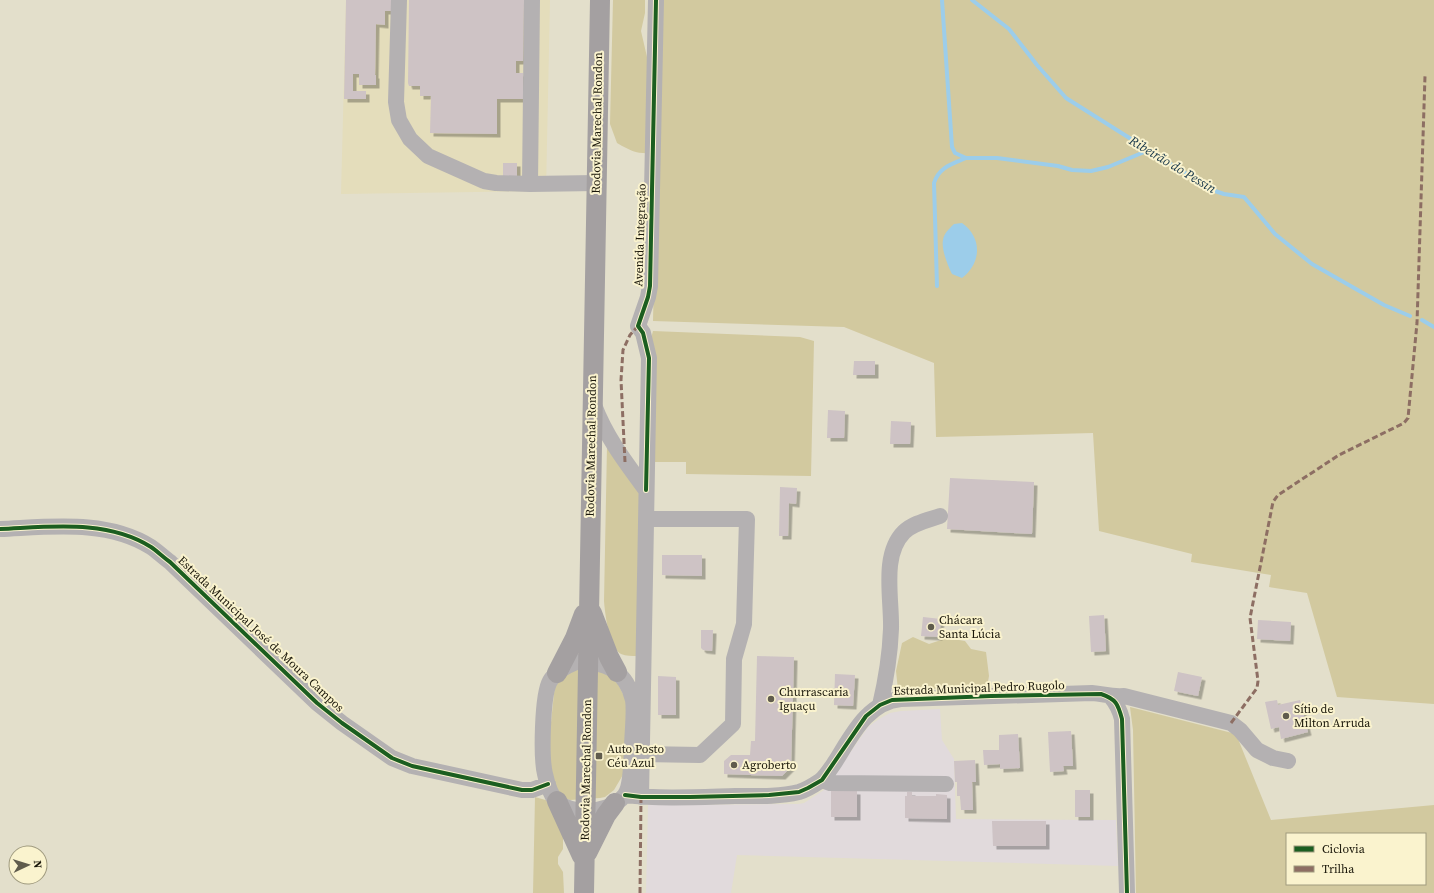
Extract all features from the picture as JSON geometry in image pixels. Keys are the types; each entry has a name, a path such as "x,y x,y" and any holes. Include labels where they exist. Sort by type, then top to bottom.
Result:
{"main road":[{"name":"Rodovia Marechal Rondon","path":"584,893 600,0"},
{"path":"557,672 575,638 589,601"},
{"path":"589,601 595,623 619,673"},
{"path":"584,860 599,828 620,799"},
{"path":"557,801 584,860"}],"street":[{"path":"399,0 396,102 399,120 410,140 428,156 484,181 496,183 530,184 596,183"},
{"path":"530,184 532,0"},
{"name":"Avenida Integração","path":"646,490 649,358 644,334 638,326 648,297 650,286 656,0"},
{"path":"592,400 605,431 625,462 646,490 641,797"},
{"path":"880,705 885,684 891,628 890,558 896,543 904,532 913,525 940,516"},
{"path":"642,754 700,755 733,724 734,660 744,624 747,519 646,519"},
{"name":"Estrada Municipal José de Moura Campos","path":"0,529 64,527 91,528 119,533 136,539 150,547 170,562 317,703 342,723 392,758 426,770 522,790 532,790 548,784"},
{"path":"576,662 588,662 604,665 619,673 627,683 633,701 631,770 620,799 596,810 575,810 557,801 551,793 545,775 543,761 544,706 550,682 557,672 576,662"},
{"path":"619,673 636,672 644,669"},
{"name":"Estrada Municipal Pedro Rugolo","path":"620,799 641,797 781,794 799,792 822,780 866,716 880,705 892,700 1092,693 1111,697 1124,696 1230,723 1240,730 1257,750 1273,758 1288,760"},
{"path":"1111,697 1116,702 1122,719 1127,893"},
{"path":"822,780 830,783 946,784"}],"shaded area":[{"path":"346,0 550,0 546,191 341,194"},
{"path":"613,0 645,0 645,13 641,31 647,57 658,60 660,0 1434,0 1434,704 1337,697 1307,593 1269,587 1271,575 1191,562 1192,554 1099,531 1093,433 936,437 934,363 844,327 653,321 657,151 655,153 639,153 617,143 610,124"},
{"path":"653,331 800,337 814,341 811,476 686,474 686,462 652,462 650,342"},
{"path":"607,446 640,492 637,656 623,655 613,645 605,614"},
{"path":"913,637 929,644 947,638 965,641 971,649 986,652 989,676 987,687 898,690 896,671 902,643"},
{"path":"572,670 602,670 616,680 627,702 624,773 614,790 605,797 570,800 564,798 554,788 547,761 555,684"},
{"path":"1130,707 1236,734 1271,820 1434,805 1434,893 1136,893 1133,730"},
{"path":"940,709 942,740 954,759 956,819 1116,820 1118,866 737,855 731,893 646,893 648,805 804,803 824,790 868,727 879,719 890,713 901,711"},
{"path":"535,797 549,801 563,829 563,849 558,857 558,864 563,872 564,893 533,893"}],"water":[{"path":"962,223 973,235 977,250 973,265 969,272 962,278 952,274 945,257 943,240 944,235 954,224"}],"building":[{"path":"346,0 396,0 395,11 385,11 385,25 376,24 376,85 359,85 359,74 353,74 353,91 366,91 366,99 344,99"},
{"path":"409,0 524,0 523,61 516,61 516,73 523,73 523,93 525,93 525,99 497,99 497,134 430,133 431,96 420,96 420,86 409,86 408,83"},
{"path":"503,163 517,163 517,178 503,178"},
{"path":"854,361 875,361 875,375 853,375"},
{"path":"828,410 845,411 844,438 827,438"},
{"path":"891,421 911,422 910,444 890,444"},
{"path":"950,478 1034,482 1032,534 947,529"},
{"path":"780,487 797,488 796,504 789,503 788,536 779,536"},
{"path":"662,555 702,555 702,576 662,575"},
{"path":"1104,615 1106,651 1091,652 1089,616"},
{"name":"Chácara Santa Lúcia","path":"923,617 941,619 939,637 921,636"},
{"path":"1258,620 1291,622 1290,641 1257,639"},
{"path":"701,630 713,630 712,651 703,650 701,648"},
{"path":"757,656 794,657 791,767 782,776 724,774 724,761 731,755 750,755 751,741 755,741"},
{"path":"1178,672 1202,677 1198,696 1174,691"},
{"path":"835,674 855,675 853,706 834,705"},
{"path":"658,676 676,677 676,715 658,715"},
{"name":"Sítio de Milton Arruda","path":"1277,700 1278,705 1300,700 1308,732 1281,739 1279,727 1271,729 1265,702"},
{"path":"1071,731 1073,766 1063,766 1064,771 1050,772 1048,732"},
{"path":"1018,734 1020,768 1000,769 1000,764 984,765 983,750 999,750 999,735"},
{"path":"975,760 976,782 972,782 973,810 961,810 960,796 957,796 957,782 955,782 954,761"},
{"path":"831,790 857,791 857,817 831,817"},
{"path":"1075,790 1090,790 1090,817 1075,817"},
{"path":"907,792 912,792 912,796 936,796 936,794 947,795 947,819 905,818 905,796 907,796"},
{"path":"992,821 1046,821 1046,846 993,846"}],"waterway":[{"path":"942,0 952,147 955,153 966,158 997,158 1058,166 1072,170 1091,171 1108,167 1149,150"},
{"name":"Ribeirão do Pessin","path":"972,0 1009,29 1037,65 1066,98 1212,190 1224,194 1244,197 1275,234 1312,264 1384,305 1410,316"},
{"path":"937,286 934,183 939,173 951,164 966,158"},
{"name":"Ribeirão do Pessin","path":"1422,320 1434,327"}],"marked path":[{"path":"1231,723 1257,688 1258,681 1250,618 1273,502 1278,495 1339,455 1404,423 1408,418 1417,323 1425,76"},
{"path":"625,462 621,380 623,350 630,335 638,326"},
{"path":"640,893 641,797"}],"cycle path":[{"path":"646,490 649,358 643,333 638,326 648,297 650,286 656,0"},
{"path":"0,529 58,526 97,528 134,538 151,547 170,562 317,703 342,723 392,758 412,766 522,790 532,790 548,784"},
{"path":"625,795 641,797 690,797 769,795 799,792 822,780 866,716 880,705 892,700 1101,694 1110,698 1116,703 1122,719 1127,893"}],"place":[{"name":"Chácara Santa Lúcia","path":"931,627"},
{"name":"Churrascaria Iguaçu","path":"771,699"},
{"name":"Sítio de Milton Arruda","path":"1286,716"},
{"name":"Auto Posto Céu Azul","path":"599,756"},
{"name":"Agroberto","path":"734,765"}]}
